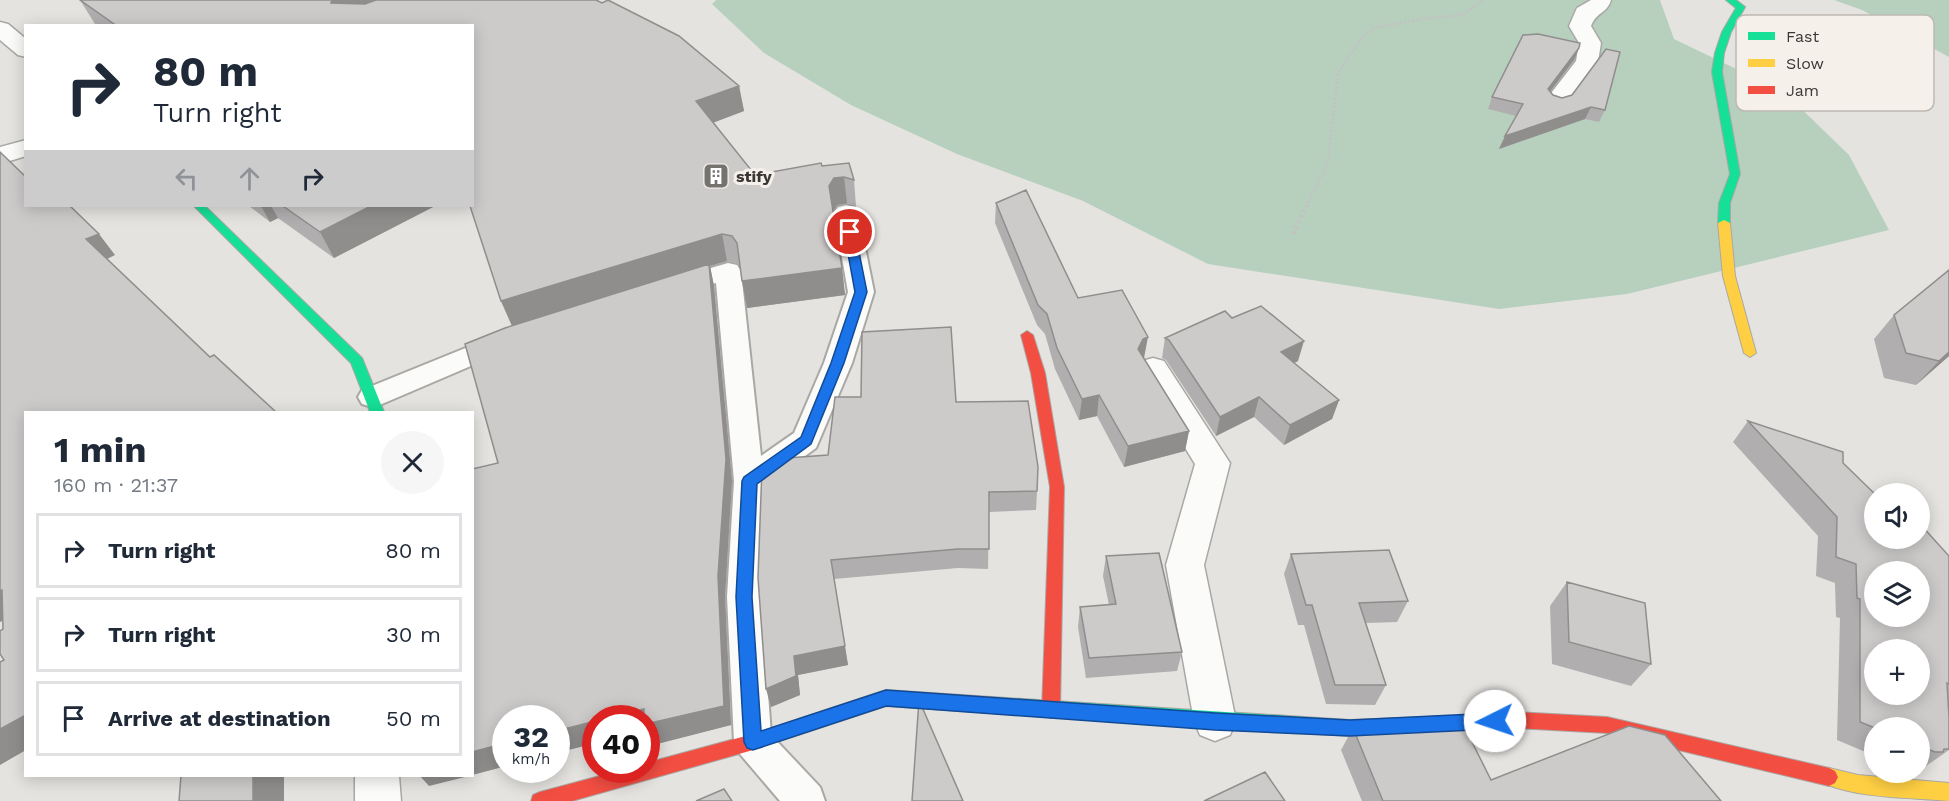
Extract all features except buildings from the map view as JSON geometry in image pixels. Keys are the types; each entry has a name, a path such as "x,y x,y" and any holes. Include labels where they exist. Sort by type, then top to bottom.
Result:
{"street":[{"path":"1730,0 1741,7 1725,30 1715,58 1716,85 1728,131 1735,179 1725,202 1724,231 1727,274 1750,353"},
{"path":"1557,102 1587,62 1590,43 1580,26 1585,14 1606,2"},
{"path":"0,29 24,48"},
{"path":"0,156 24,148"},
{"path":"200,207 357,361 374,405"},
{"path":"1026,335 1038,373 1057,487 1051,710"},
{"path":"1153,369 1213,463 1185,566 1215,722"},
{"path":"540,801 753,742 886,698 1215,722 1350,728 1516,720 1607,725 1858,784 1949,792"},
{"path":"377,777 378,801"}],"lane":[{"path":"749,481 806,440 838,363 861,292 846,212"},
{"path":"649,296 728,271 749,481 744,597 753,742 806,801"},
{"path":"374,405 526,335"}],"path":[{"path":"1293,234 1328,162 1338,73 1358,43 1373,28 1420,19 1462,15 1484,0"}],"green space":[{"path":"716,0 1660,0 1674,39 1736,69 1736,111 1804,111 1849,155 1889,230 1627,294 1499,309 1208,264 1083,201 957,154 851,105 764,53 712,4"},
{"path":"1834,0 1949,0 1949,57 1934,49 1934,15 1871,15"}],"traffic: fast":[{"path":"1730,0 1741,7 1737,15"},
{"path":"1724,223 1724,203 1735,174 1732,149 1718,90 1717,72 1719,53 1736,16"},
{"path":"200,207 357,361 377,411"},
{"path":"992,705 1350,728 1458,724"}],"traffic: slow":[{"path":"1724,223 1729,276 1750,353"},
{"path":"1829,777 1858,784 1949,792"}],"traffic: jam":[{"path":"1027,335 1038,373 1057,487 1051,710"},
{"path":"540,801 753,742 886,698 992,705"},
{"path":"1458,724 1516,720 1607,725 1829,777"}],"place":[{"name":"stify","path":"716,176"}],"route":[{"path":"850,232 861,292 838,363 806,440 749,481 744,597 753,742 886,698 1215,722 1350,728 1495,721"}]}
